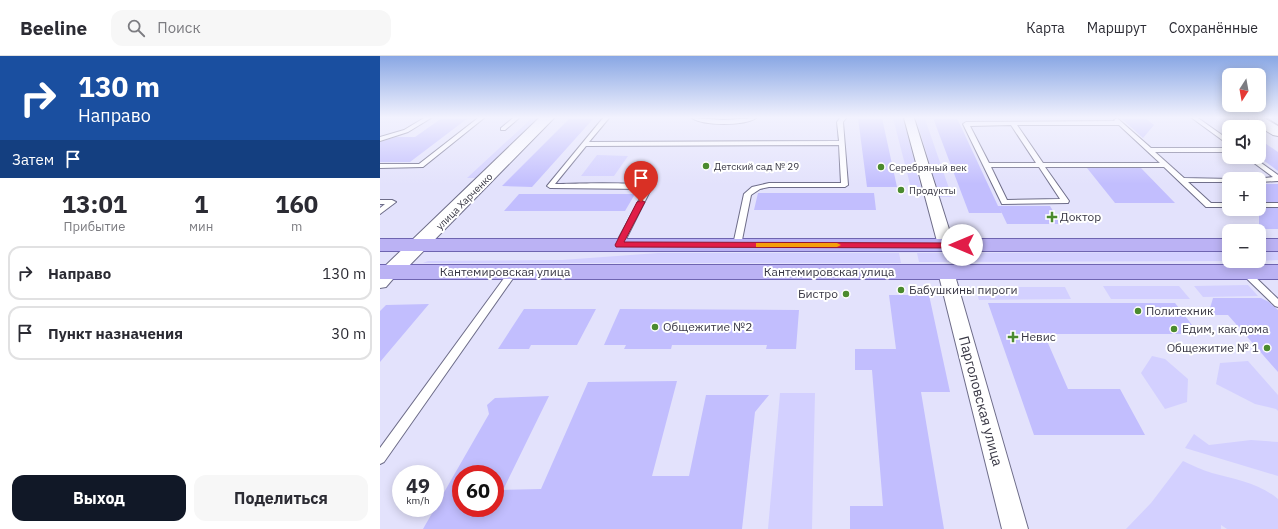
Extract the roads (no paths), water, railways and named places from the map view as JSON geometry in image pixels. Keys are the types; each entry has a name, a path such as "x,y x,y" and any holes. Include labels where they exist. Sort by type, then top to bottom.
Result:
{"main road":[{"path":"380,245 1222,245"},
{"path":"1266,245 1278,245"},
{"name":"Кантемировская улица","path":"384,276 513,272 1278,272"}],"street":[{"name":"улица Харченко","path":"384,276 419,245 525,140"},
{"path":"915,140 946,245"},
{"name":"Парголовская улица","path":"946,272 1015,529"}],"lane":[{"path":"380,166 421,166 453,140"},
{"path":"588,140 550,186 649,187 619,245"},
{"path":"974,140 1005,202 1065,201 1024,140"},
{"path":"1138,140 1209,205 1222,205"},
{"path":"585,144 841,143 845,185 769,185 760,186 753,189 748,194 737,245"},
{"path":"1149,150 1222,150"},
{"path":"1258,164 1278,179"},
{"path":"986,165 1165,165"},
{"path":"1266,180 1278,179"},
{"path":"1182,180 1222,180"},
{"path":"380,202 392,202 380,212"},
{"path":"1266,205 1278,205"},
{"path":"380,458 513,272"},
{"path":"1246,272 1278,304"}],"place":[{"name":"Детский сад № 29","path":"706,166"},
{"name":"Серебряный век","path":"881,167"},
{"name":"Продукты","path":"901,190"},
{"name":"Доктор","path":"1052,217"},
{"name":"Бабушкины пироги","path":"901,290"},
{"name":"Бистро","path":"846,294"},
{"name":"Политехник","path":"1138,311"},
{"name":"Общежитие №2","path":"655,327"},
{"name":"Едим, как дома","path":"1174,329"},
{"name":"Невис","path":"1013,337"},
{"name":"Общежитие № 1","path":"1267,348"}]}
